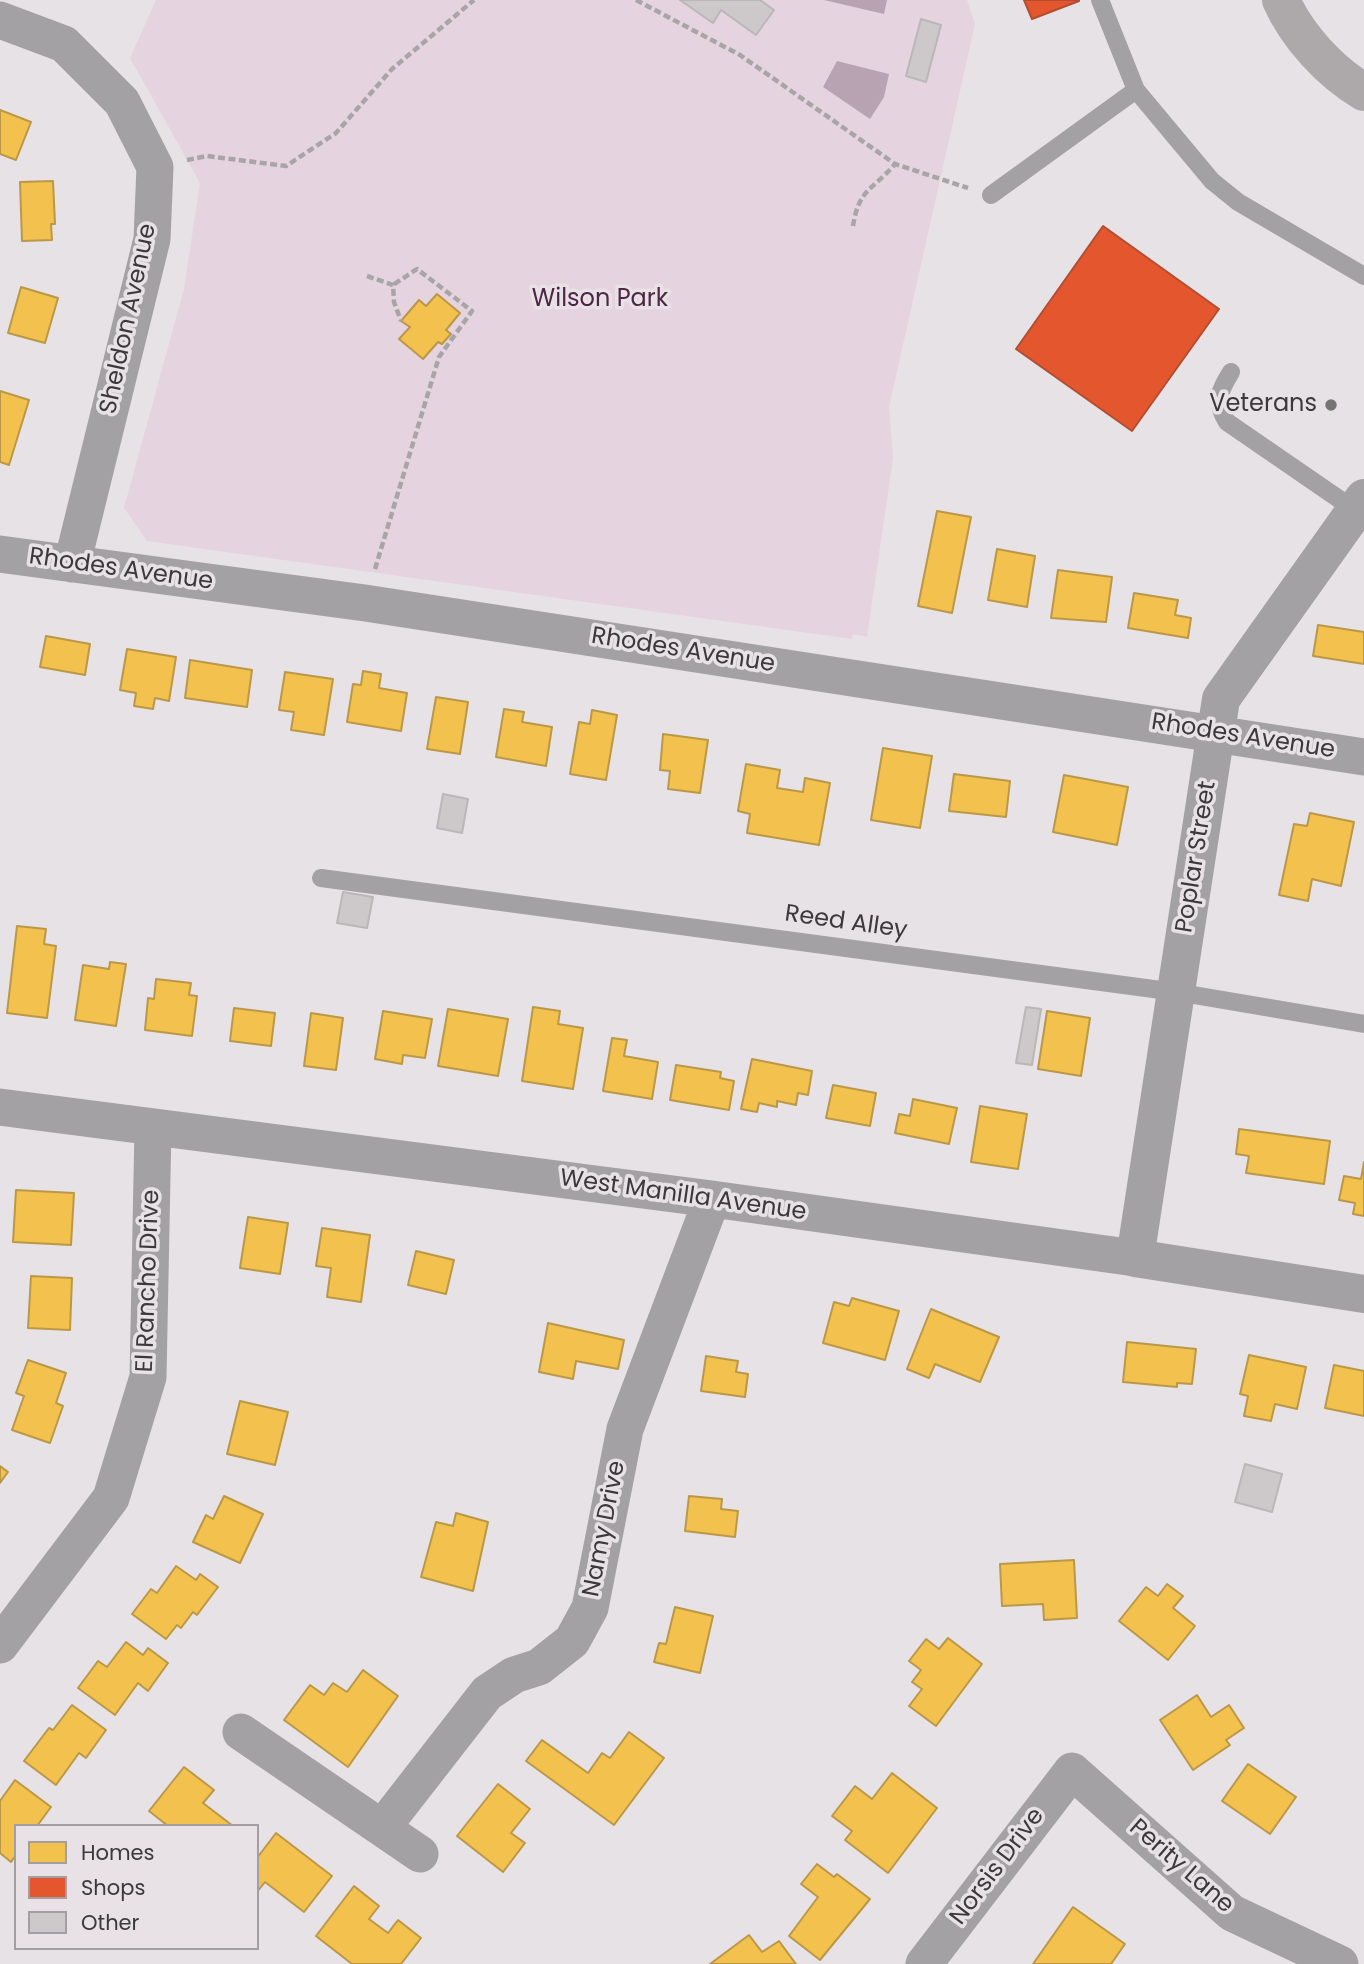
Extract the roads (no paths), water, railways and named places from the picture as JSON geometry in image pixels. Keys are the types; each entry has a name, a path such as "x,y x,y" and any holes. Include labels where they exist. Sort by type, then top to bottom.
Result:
{"highway":[{"path":"1281,0 1308,41 1332,67 1364,92"}],"street":[{"name":"Sheldon Avenue","path":"0,20 64,44 122,102 155,167 152,239 72,564"},
{"name":"Poplar Street","path":"1135,1258 1216,732 1226,688 1360,504"},
{"name":"Rhodes Avenue","path":"0,554 365,603 1216,732 1364,757"},
{"name":"West Manilla Avenue","path":"0,1107 712,1199 1135,1258 1364,1294"},
{"name":"El Rancho Drive","path":"0,1645 111,1498 148,1377 153,1127"},
{"name":"Namy Drive","path":"382,1828 487,1693 514,1675 539,1667 572,1641 590,1608 625,1429 712,1199"},
{"path":"241,1732 421,1854"},
{"name":"Norsis Drive","path":"924,1964 1072,1771"},
{"name":"Perity Lane","path":"1072,1771 1232,1913 1340,1964"}],"lane":[{"path":"1100,0 1136,90 1212,181 1238,202 1364,276"},
{"path":"991,195 1136,90"},
{"path":"1231,372 1217,396 1219,409 1227,422 1360,504"},
{"name":"Reed Alley","path":"321,878 1176,992 1364,1024"}],"place":[{"name":"Veterans","path":"1331,405"}],"park label":[{"name":"Wilson Park","path":"600,300"}]}
